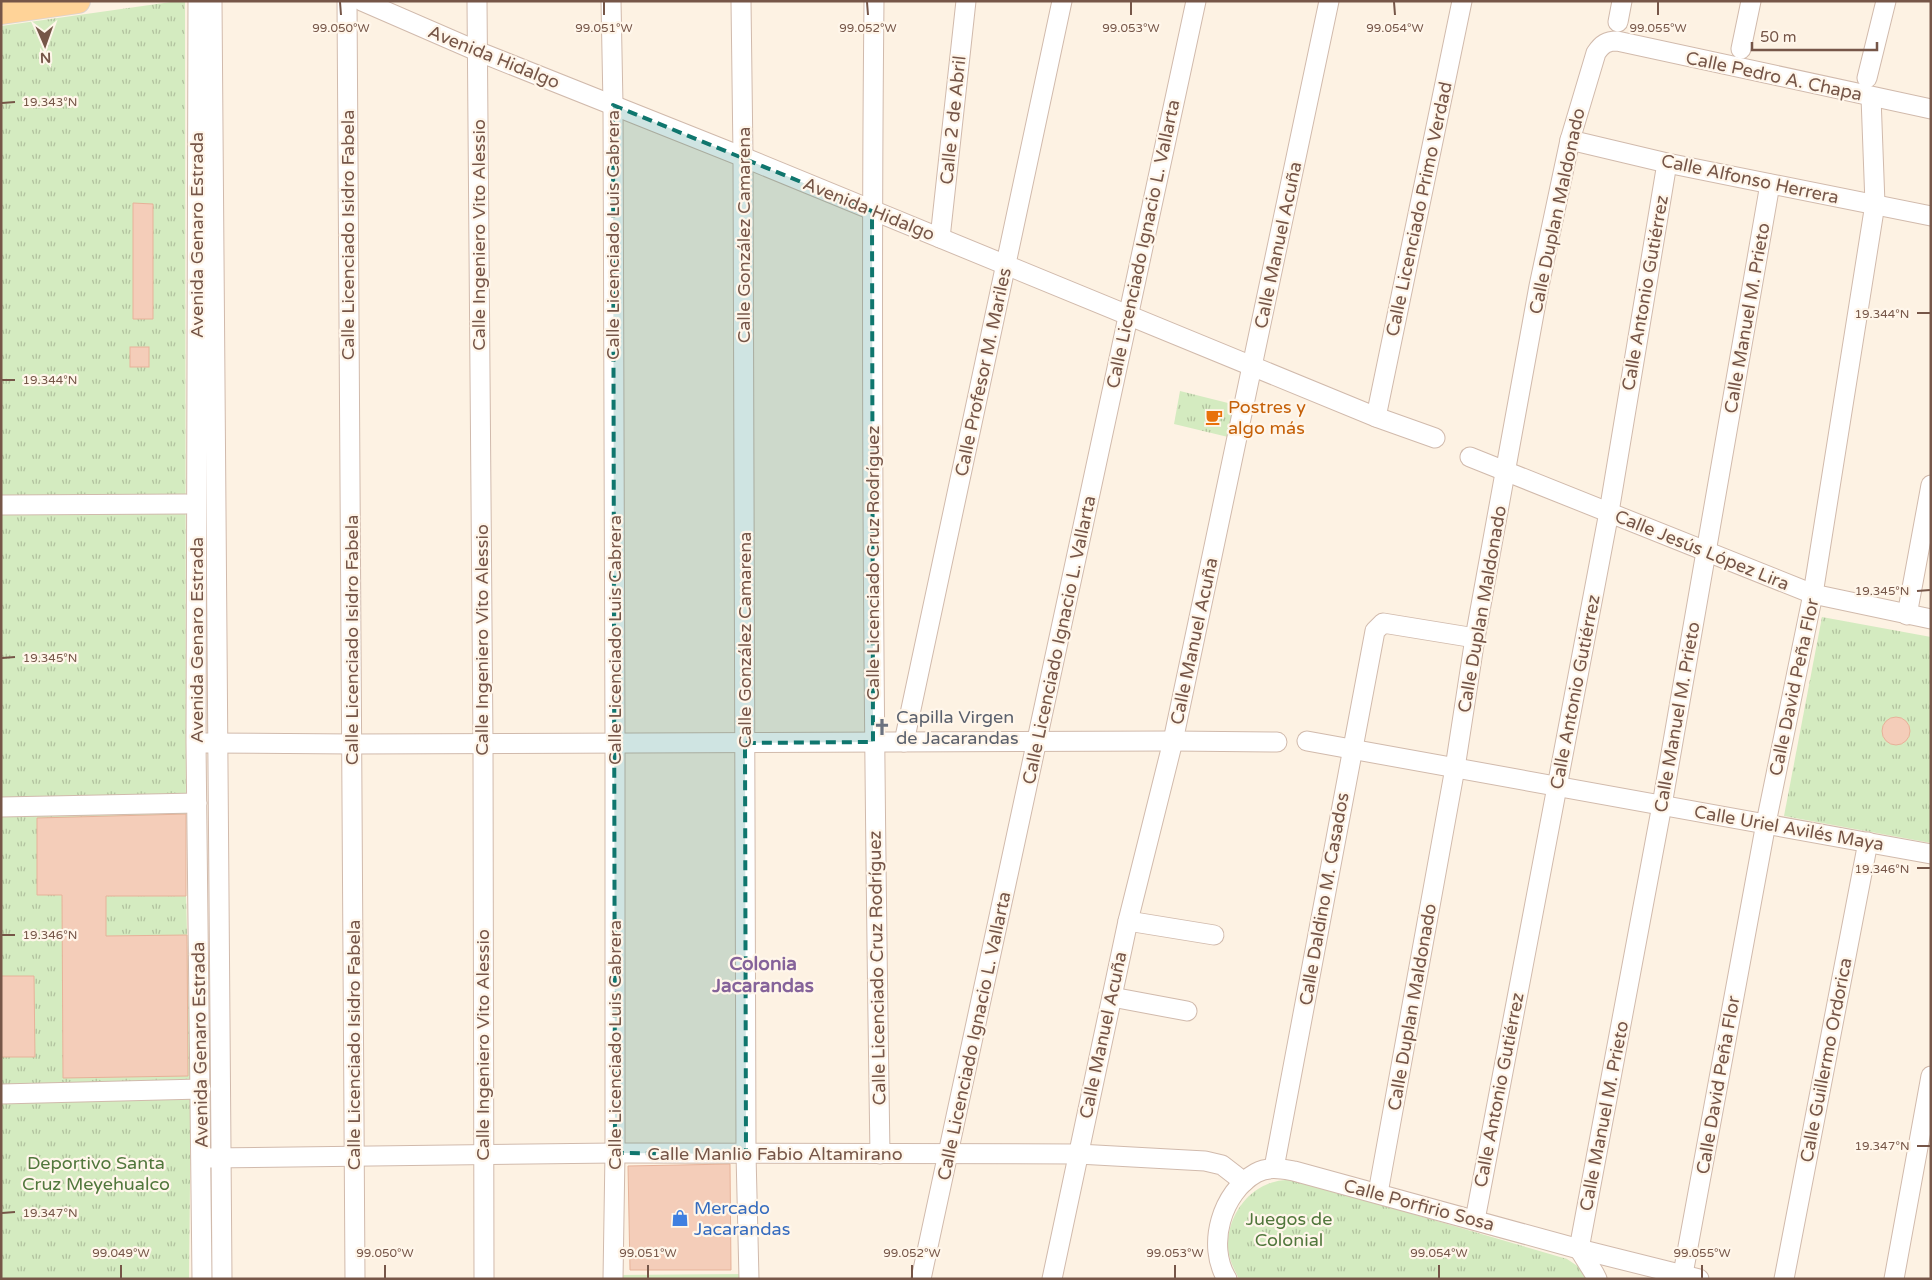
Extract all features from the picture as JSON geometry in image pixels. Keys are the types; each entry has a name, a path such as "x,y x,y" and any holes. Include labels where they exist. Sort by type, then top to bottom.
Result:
{"main road":[{"path":"1,12 78,1"}],"street":[{"name":"Avenida Genaro Estrada","path":"198,1 196,743 202,1279"},
{"name":"Avenida Genaro Estrada","path":"212,1 222,1279"},
{"name":"Calle Licenciado Isidro Fabela","path":"346,1 353,744 355,1279"},
{"name":"Avenida Hidalgo","path":"362,1 477,51 744,157 1252,366 1435,438"},
{"name":"Calle Ingeniero Vito Alessio","path":"477,1 483,744 484,1279"},
{"name":"Calle Licenciado Luis Cabrera","path":"611,1 615,744 615,1153 613,1279"},
{"name":"Calle González Camarena","path":"741,1 744,157 746,1154 749,1279"},
{"name":"Calle Licenciado Cruz Rodríguez","path":"874,1 872,211 873,742 880,1154"},
{"name":"Calle 2 de Abril","path":"940,238 966,1"},
{"name":"Calle Profesor M. Mariles","path":"904,742 1062,1"},
{"name":"Calle Licenciado Ignacio L. Vallarta","path":"921,1279 1196,1"},
{"name":"Calle Manuel Acuña","path":"1052,1279 1128,921 1173,741 1329,1"},
{"name":"Calle Licenciado Primo Verdad","path":"1376,416 1462,1"},
{"path":"1618,22 1622,1"},
{"path":"1742,49 1751,1"},
{"path":"1867,78 1886,1"},
{"name":"Calle Duplan Maldonado","path":"1378,1194 1455,768 1475,638 1507,472 1539,286 1570,140 1596,53 1601,46 1609,41 1617,41"},
{"name":"Calle Pedro A. Chapa","path":"1617,41 1931,109"},
{"name":"Calle David Peña Flor","path":"1687,1277 1766,823 1813,594 1875,204 1871,97"},
{"name":"Calle Alfonso Herrera","path":"1570,140 1667,163 1931,216"},
{"name":"Calle Antonio Gutiérrez","path":"1475,1220 1608,512 1667,163"},
{"name":"Calle Manuel M. Prieto","path":"1580,1250 1662,805 1770,184"},
{"name":"Calle Jesús López Lira","path":"1470,457 1813,594 1931,619"},
{"path":"1908,615 1931,485"},
{"path":"1,505 186,504"},
{"name":"Calle Daldino M. Casados","path":"1274,1168 1375,631 1383,623 1475,638"},
{"path":"196,743 1277,742"},
{"name":"Calle Uriel Avilés Maya","path":"1308,742 1352,748 1931,854"},
{"path":"1,807 197,803"},
{"name":"Calle Guillermo Ordorica","path":"1784,1279 1868,842"},
{"path":"1128,921 1214,936"},
{"path":"1112,997 1187,1010"},
{"path":"1894,1279 1931,1076"},
{"path":"1,1094 201,1089"},
{"name":"Calle Manlio Fabio Altamirano","path":"202,1159 221,1157 615,1153 1078,1154 1205,1161 1222,1165 1244,1182"},
{"path":"1227,1279 1220,1262 1218,1243 1220,1221 1229,1198 1244,1182 1257,1172 1274,1168"},
{"name":"Calle Porfirio Sosa","path":"1274,1168 1294,1171 1580,1250 1687,1277"},
{"path":"1580,1250 1594,1272 1596,1279"}],"highlighted area":[{"path":"613,105 872,211 873,742 745,743 746,1154 615,1153"}],"green space":[{"name":"Deportivo Santa Cruz Meyehualco","path":"185,1 186,895 191,1090 189,1279 1,1279 1,26"},
{"path":"1180,391 1236,405 1228,437 1174,424"},
{"path":"1822,617 1931,637 1931,843 1784,816"},
{"name":"Juegos de Colonial","path":"1293,1179 1567,1259 1582,1269 1589,1279 1239,1279 1228,1252 1229,1232 1236,1213 1248,1197 1264,1186 1281,1180"},
{"path":"746,1274 746,1279 618,1279 618,1275"}],"building":[{"path":"133,203 153,204 153,319 133,319"},
{"path":"130,347 149,347 149,367 130,367"},
{"path":"1896,717 1906,721 1910,731 1906,741 1896,745 1886,741 1882,731 1886,721"},
{"path":"186,814 186,896 106,896 106,936 187,935 188,1076 63,1078 62,895 37,895 37,818"},
{"path":"1,976 34,976 35,1057 1,1057"},
{"name":"Mercado Jacarandas","path":"730,1164 731,1270 630,1270 628,1166"}],"place":[{"name":"Postres y algo más","path":"1214,417"},
{"name":"Capilla Virgen de Jacarandas","path":"882,727"},
{"name":"Mercado Jacarandas","path":"680,1218"}],"district":[{"name":"Colonia Jacarandas","path":"763,975"}]}
